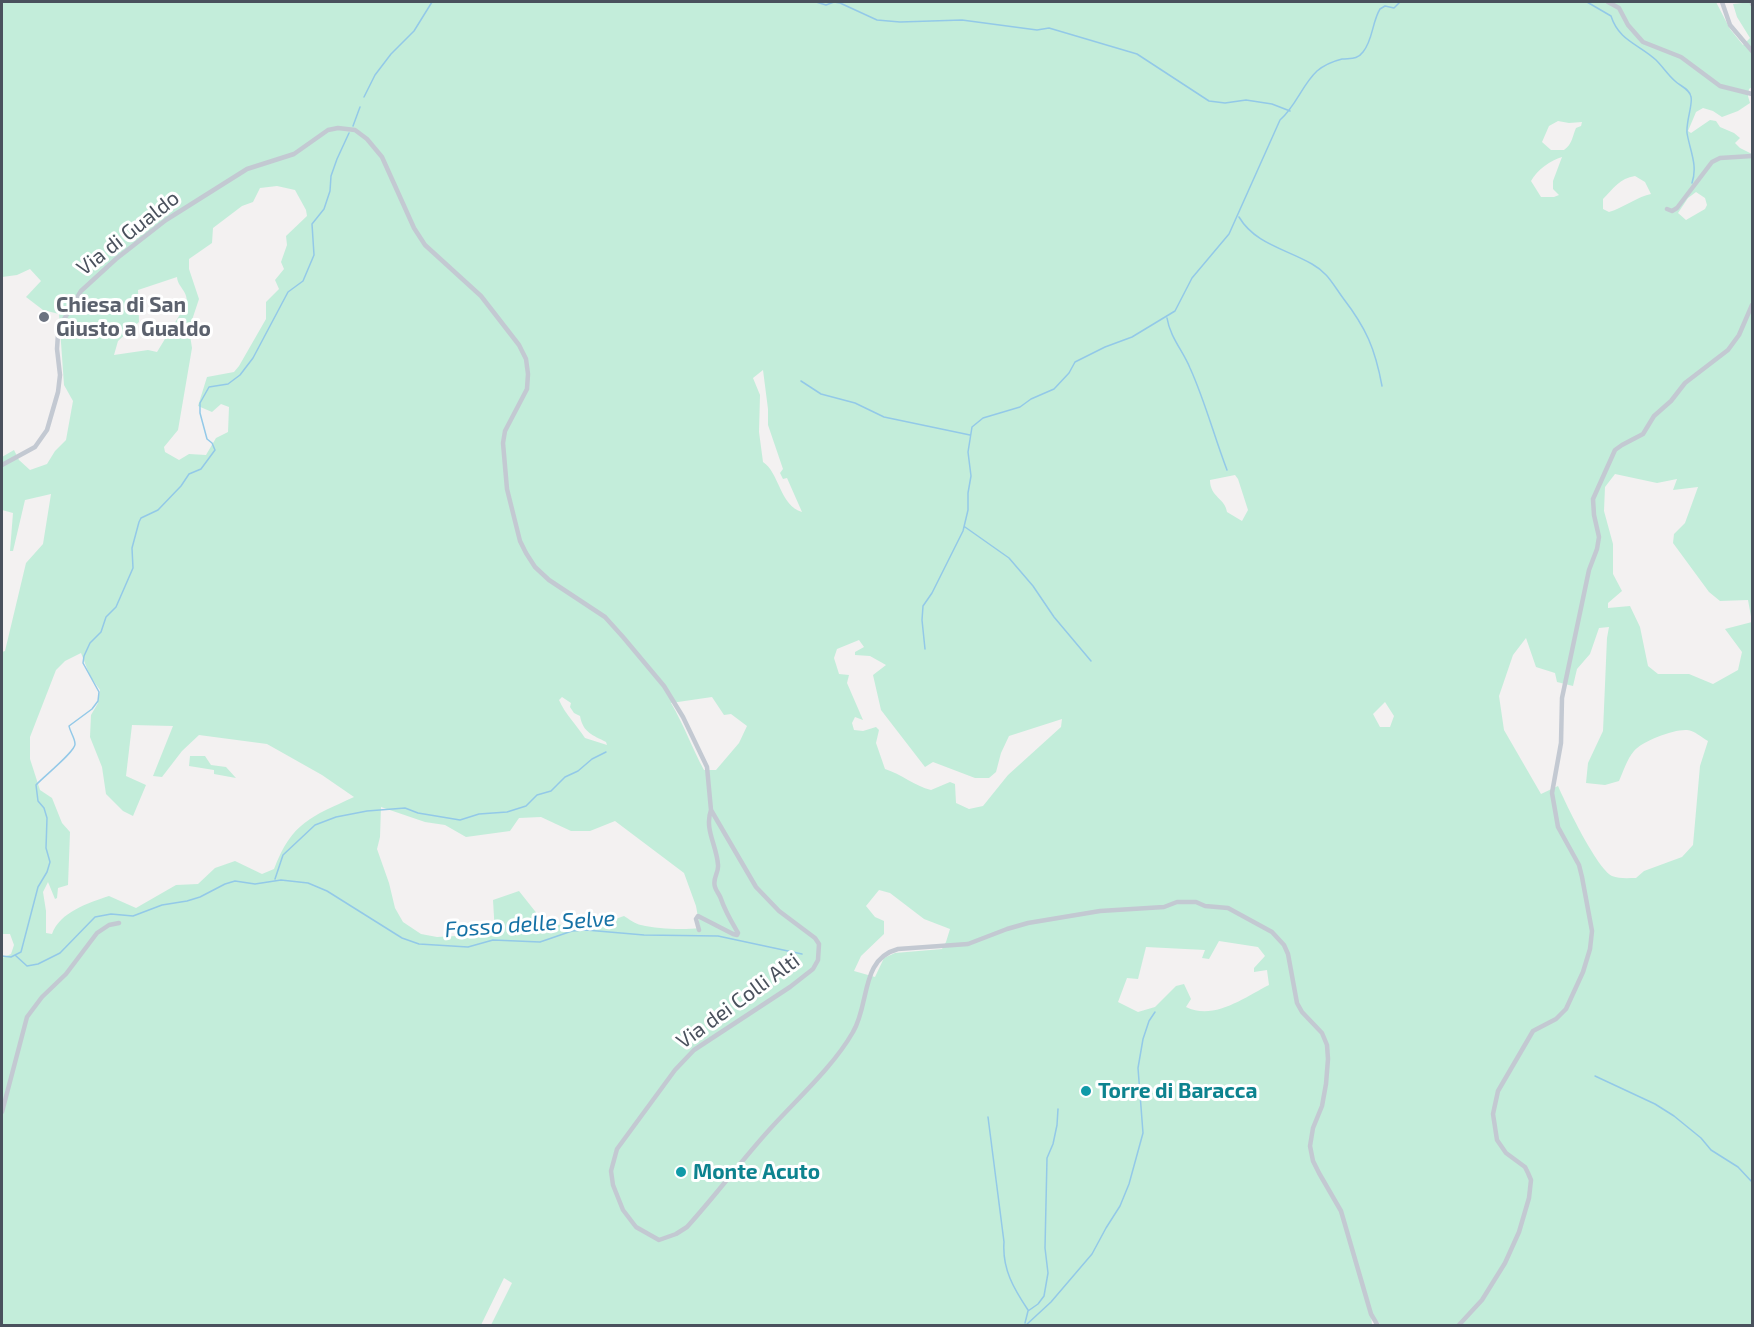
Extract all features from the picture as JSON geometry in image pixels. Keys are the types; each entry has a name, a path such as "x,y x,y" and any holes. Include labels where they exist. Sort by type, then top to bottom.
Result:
{"street":[{"path":"1608,2 1619,8 1628,25 1643,42 1682,57 1720,86 1752,94"},
{"path":"1722,2 1730,25 1752,51"},
{"name":"Via dei Colli Alti","path":"345,128 360,133 375,147 424,245 481,296 519,345 526,358 527,389 505,431 502,443 507,489 520,540 526,553 549,580 605,617 664,686 683,717 706,767 711,810 756,887 779,911 815,938 819,944 820,952 813,969 790,987 694,1050 672,1075 617,1149 611,1171 613,1185 623,1210 636,1227 659,1239 676,1234 687,1227 758,1143 844,1048 857,1026 873,966 889,951 968,944 1016,925 1100,911 1164,907 1177,902 1196,902 1204,906 1234,910 1272,932 1279,939 1291,962 1298,1003 1302,1012 1322,1033 1328,1059 1326,1084 1322,1106 1312,1128 1310,1146 1319,1173 1341,1211 1371,1314 1378,1326"},
{"name":"Via di Gualdo","path":"2,465 35,447 47,430 58,392 60,375 58,334 72,305 88,284 166,220 247,169 294,154 328,130 345,128"},
{"path":"1667,209 1671,211 1677,208 1712,162 1720,158 1752,156"},
{"path":"1458,1326 1482,1300 1505,1263 1519,1232 1529,1198 1531,1180 1525,1167 1506,1153 1497,1140 1494,1108 1498,1091 1533,1031 1556,1019 1566,1009 1583,972 1590,949 1592,931 1582,877 1579,865 1558,827 1552,793 1561,743 1562,698 1589,570 1599,537 1593,499 1615,450 1643,434 1654,416 1685,383 1728,350 1739,335 1752,305"},
{"path":"699,930 696,919 698,916 733,934 738,933 722,907 721,898 715,889 714,881 718,868 716,849 709,829 708,817 711,810"},
{"path":"2,1112 27,1017 42,997 66,974 97,933 109,925 119,923"}],"green space":[{"path":"2,2 1716,2 1730,29 1743,45 1750,38 1737,17 1733,4 1752,2 1752,87 1749,89 1748,96 1750,103 1722,117 1703,108 1696,112 1688,131 1691,133 1710,120 1716,121 1720,127 1740,138 1735,143 1740,148 1752,154 1752,622 1752,1325 1382,1326 1371,1315 1372,1325 491,1325 512,1283 504,1278 481,1325 2,1325 2,958 11,954 14,945 10,934 2,934 2,652 5,651 26,563 43,544 51,494 25,500 13,551 10,551 13,513 2,510 2,457 14,450 19,460 30,470 47,464 66,440 73,401 64,385 59,314 43,310 26,297 41,281 30,269 17,275 2,277","holes":["1558,121 1582,122 1581,126 1576,128 1571,142 1564,150 1551,150 1542,142 1549,126","1562,157 1553,181 1553,189 1559,195 1541,197 1531,181 1549,163","1635,176 1645,182 1651,194 1609,212 1603,209 1603,199 1621,182","277,186 295,190 307,216 286,236 287,245 281,262 284,269 275,280 279,289 266,302 266,319 239,366 234,372 207,377 198,406 212,412 221,404 229,407 228,432 216,438 206,455 189,454 179,460 165,452 164,447 178,430 192,348 189,329 199,299 189,269 189,259 212,243 213,228 242,206 253,202 260,188","1696,192 1705,198 1707,205 1705,209 1686,220 1678,213 1688,198","177,277 186,295 187,303 157,352 148,350 114,355 118,341 139,322 138,290","763,370 768,425 783,469 780,473 783,479 787,478 802,512 789,503 773,473 763,462 759,432 760,395 753,378","1615,474 1657,483 1677,479 1673,490 1698,487 1685,523 1674,534 1673,543 1709,592 1720,601 1748,600 1752,622 1725,629 1742,652 1738,670 1713,684 1689,674 1658,674 1648,666 1640,627 1630,606 1608,608 1608,603 1622,591 1613,574 1613,544 1604,511 1605,487","1235,475 1248,510 1242,521 1227,512 1224,503 1212,490 1210,480","1609,627 1603,731 1588,763 1586,783 1605,785 1619,781 1627,762 1638,747 1667,734 1687,730 1708,741 1700,766 1693,845 1682,857 1644,871 1636,878 1612,876 1590,848 1558,786 1541,794 1504,730 1499,696 1513,655 1526,638 1536,667 1555,673 1557,682 1573,686 1577,669 1590,654 1599,628","859,640 864,647 855,652 855,655 870,656 886,665 873,675 881,710 925,767 933,762 975,778 989,778 996,772 1009,736 1062,719 1061,727 1008,775 983,806 969,809 956,803 955,784 950,782 931,790 885,769 876,743 879,730 876,727 863,731 854,730 852,723 855,717 863,720 847,683 849,675 839,674 834,658 837,649","81,653 90,676 100,690 98,703 91,715 90,737 102,767 106,794 123,811 133,816 146,785 126,776 132,725 173,726 153,776 162,777 182,751 199,735 267,744 322,775 354,797 315,816 296,831 281,853 274,869 262,874 235,861 215,868 198,884 176,885 136,908 109,896 76,909 61,920 52,934 46,933 43,892 48,882 55,899 58,888 68,885 70,832 62,823 52,798 40,790 30,759 30,737 56,670 65,661","562,697 571,703 570,707 580,716 586,730 606,742 607,745 585,738 559,700","712,697 724,715 731,714 747,726 739,743 716,770 704,770 671,703","1385,702 1394,716 1390,727 1380,727 1373,714","381,807 425,822 445,825 466,837 510,831 519,818 541,817 571,831 590,831 615,821 684,873 696,906 700,928 671,929 648,926 637,924 624,916 601,924 546,925 519,891 493,900 495,934 437,937 421,934 403,922 395,908 377,849 380,837","879,890 890,893 924,919 950,929 942,949 895,953 884,958 875,977 854,971 861,956 884,934 884,921 875,917 866,906","1219,941 1258,947 1265,956 1254,968 1254,972 1267,970 1269,985 1229,1006 1197,1011 1186,1007 1191,999 1184,984 1176,986 1155,1007 1138,1012 1118,1002 1127,978 1138,979 1146,947 1205,950 1202,958 1209,959"]},
{"path":"190,756 205,756 211,765 226,767 236,778 214,774 214,770 189,766"}],"waterway":[{"path":"364,97 375,75 391,54 414,31 432,2"},
{"path":"816,2 826,5 834,2 840,3 877,20 900,22 962,20 1037,30 1049,28 1137,54 1209,101 1225,103 1246,100 1272,104 1290,111"},
{"path":"925,649 923,606 932,593 963,531 968,510 971,476 968,452 972,427 983,418 1020,407 1031,399 1054,389 1069,373 1075,362 1132,337 1175,311 1192,278 1229,234 1280,120 1317,71 1339,60 1361,55 1369,42 1380,9 1385,6 1394,8 1400,2"},
{"path":"1587,2 1611,16 1624,37 1656,60 1672,79 1690,94 1687,133 1694,164 1692,183"},
{"path":"353,126 360,107"},
{"path":"2,956 11,957 21,952 38,887 50,862 46,848 47,818 44,808 38,801 36,785 74,747 75,742 69,726 92,709 98,701 99,692 83,663 84,656 90,643 101,632 106,617 116,607 133,568 132,548 139,522 141,518 158,510 189,474 201,469 215,450 207,439 200,413 200,403 209,387 228,384 240,375 253,358 288,292 303,281 314,255 312,224 324,209 330,191 331,176 349,133"},
{"path":"1239,217 1262,240 1312,264 1329,279 1364,329 1373,349 1382,386"},
{"path":"1167,318 1195,380 1227,470"},
{"path":"801,381 821,394 855,403 884,417 970,435"},
{"path":"965,527 1009,558 1091,661"},
{"path":"275,879 283,855 315,825 336,817 367,811 405,808 418,813 460,820 479,814 507,812 526,806 537,795 551,791 565,777 606,752"},
{"name":"Fosso delle Selve","path":"15,955 27,966 38,964 60,953 95,917 111,914 133,916 162,905 200,897 235,881 255,884 281,880 308,883 327,891 402,938 419,944 468,947 493,940 540,942 572,931 586,930 644,935 718,936 802,954"},
{"path":"1025,1326 1051,1302 1092,1254 1120,1206 1129,1184 1143,1133 1138,1068 1143,1039 1149,1021 1155,1012"},
{"path":"1595,1076 1655,1104 1674,1116 1701,1138 1711,1150 1738,1167 1752,1182"},
{"path":"1025,1323 1028,1311 1044,1296 1048,1273 1045,1248 1047,1158 1053,1144 1058,1109"},
{"path":"988,1117 1005,1261 1014,1286 1028,1310"}],"place":[{"name":"Chiesa di San Giusto a Gualdo","path":"44,317"},
{"name":"Torre di Baracca","path":"1086,1091"},
{"name":"Monte Acuto","path":"681,1172"}]}
